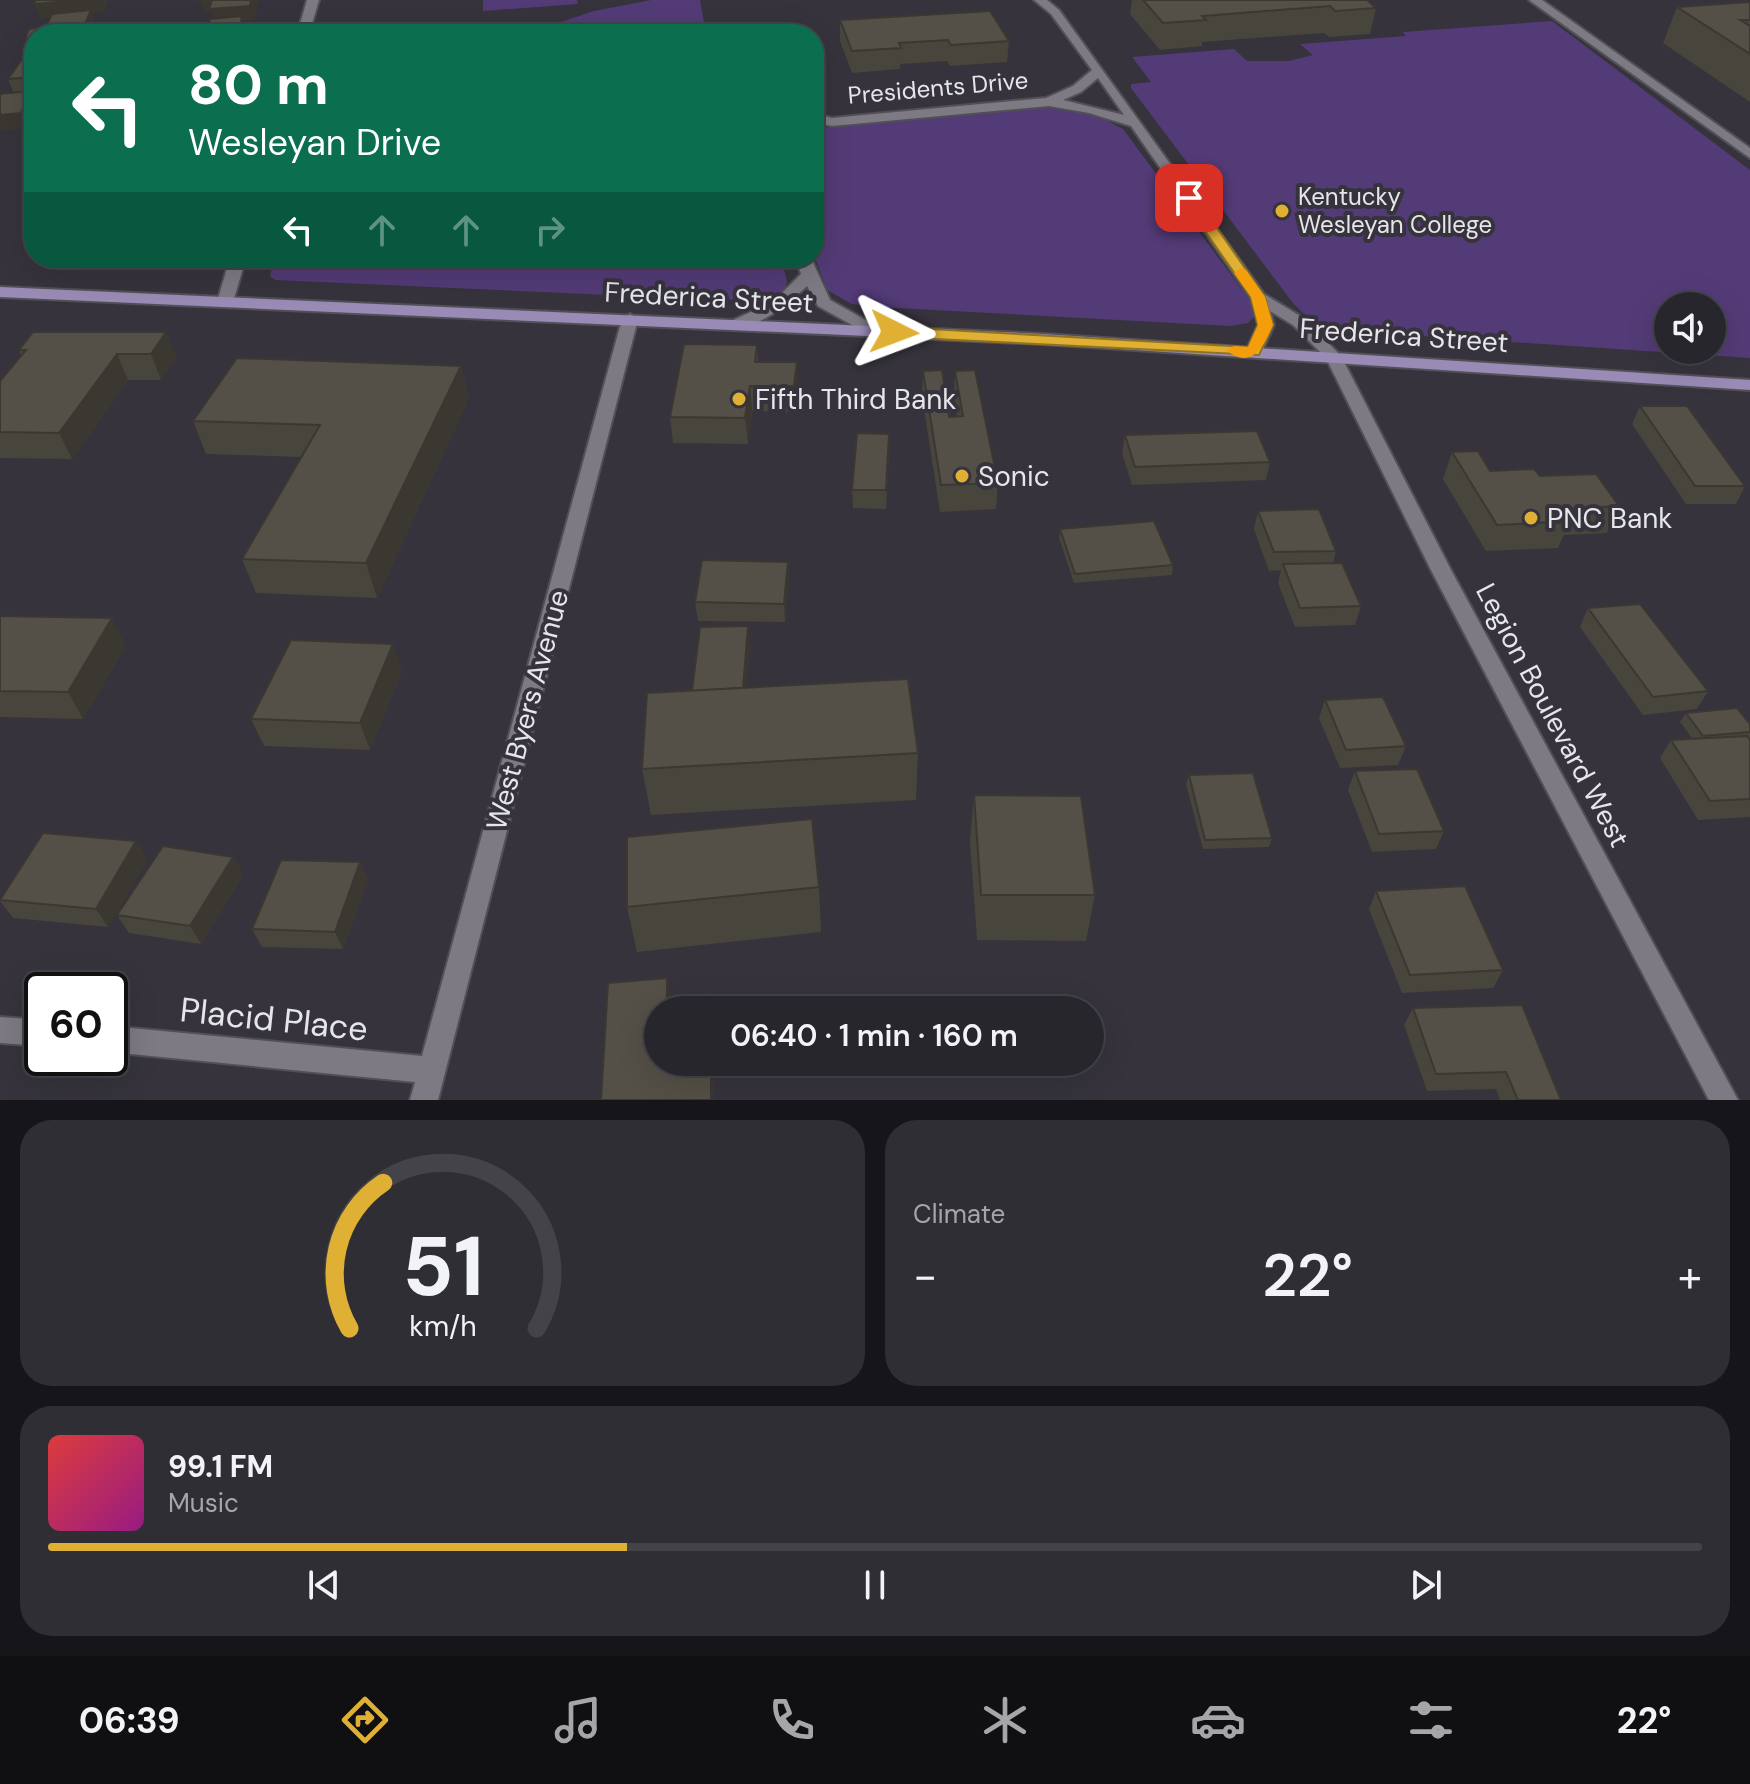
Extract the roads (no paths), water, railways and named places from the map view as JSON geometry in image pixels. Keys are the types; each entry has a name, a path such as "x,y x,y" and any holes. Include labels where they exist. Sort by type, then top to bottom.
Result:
{"main road":[{"name":"Frederica Street","path":"0,292 630,319 1254,351 1750,385"}],"street":[{"path":"306,24 313,0"},
{"path":"1040,0 1055,12 1099,71 1258,297 1266,325 1254,351"},
{"path":"1535,0 1750,154"},
{"name":"Presidents Drive","path":"1049,102 1077,89 1099,71"},
{"name":"Presidents Drive","path":"824,124 1049,102 1091,109 1137,124"},
{"name":"Presidents Drive","path":"824,120 832,122"},
{"path":"225,302 235,268"},
{"path":"735,325 780,304 805,268"},
{"path":"807,268 824,303 874,331"},
{"name":"Legion Boulevard West","path":"1258,297 1299,322 1333,356 1441,570 1724,1100"},
{"name":"West Byers Avenue","path":"424,1100 630,319"},
{"path":"0,1030 24,1032"},
{"name":"Placid Place","path":"128,1041 432,1070"}],"place":[{"name":"Kentucky Wesleyan College","path":"1282,211"},
{"name":"Fifth Third Bank","path":"739,399"},
{"name":"Sonic","path":"962,476"},
{"name":"PNC Bank","path":"1531,518"}]}
